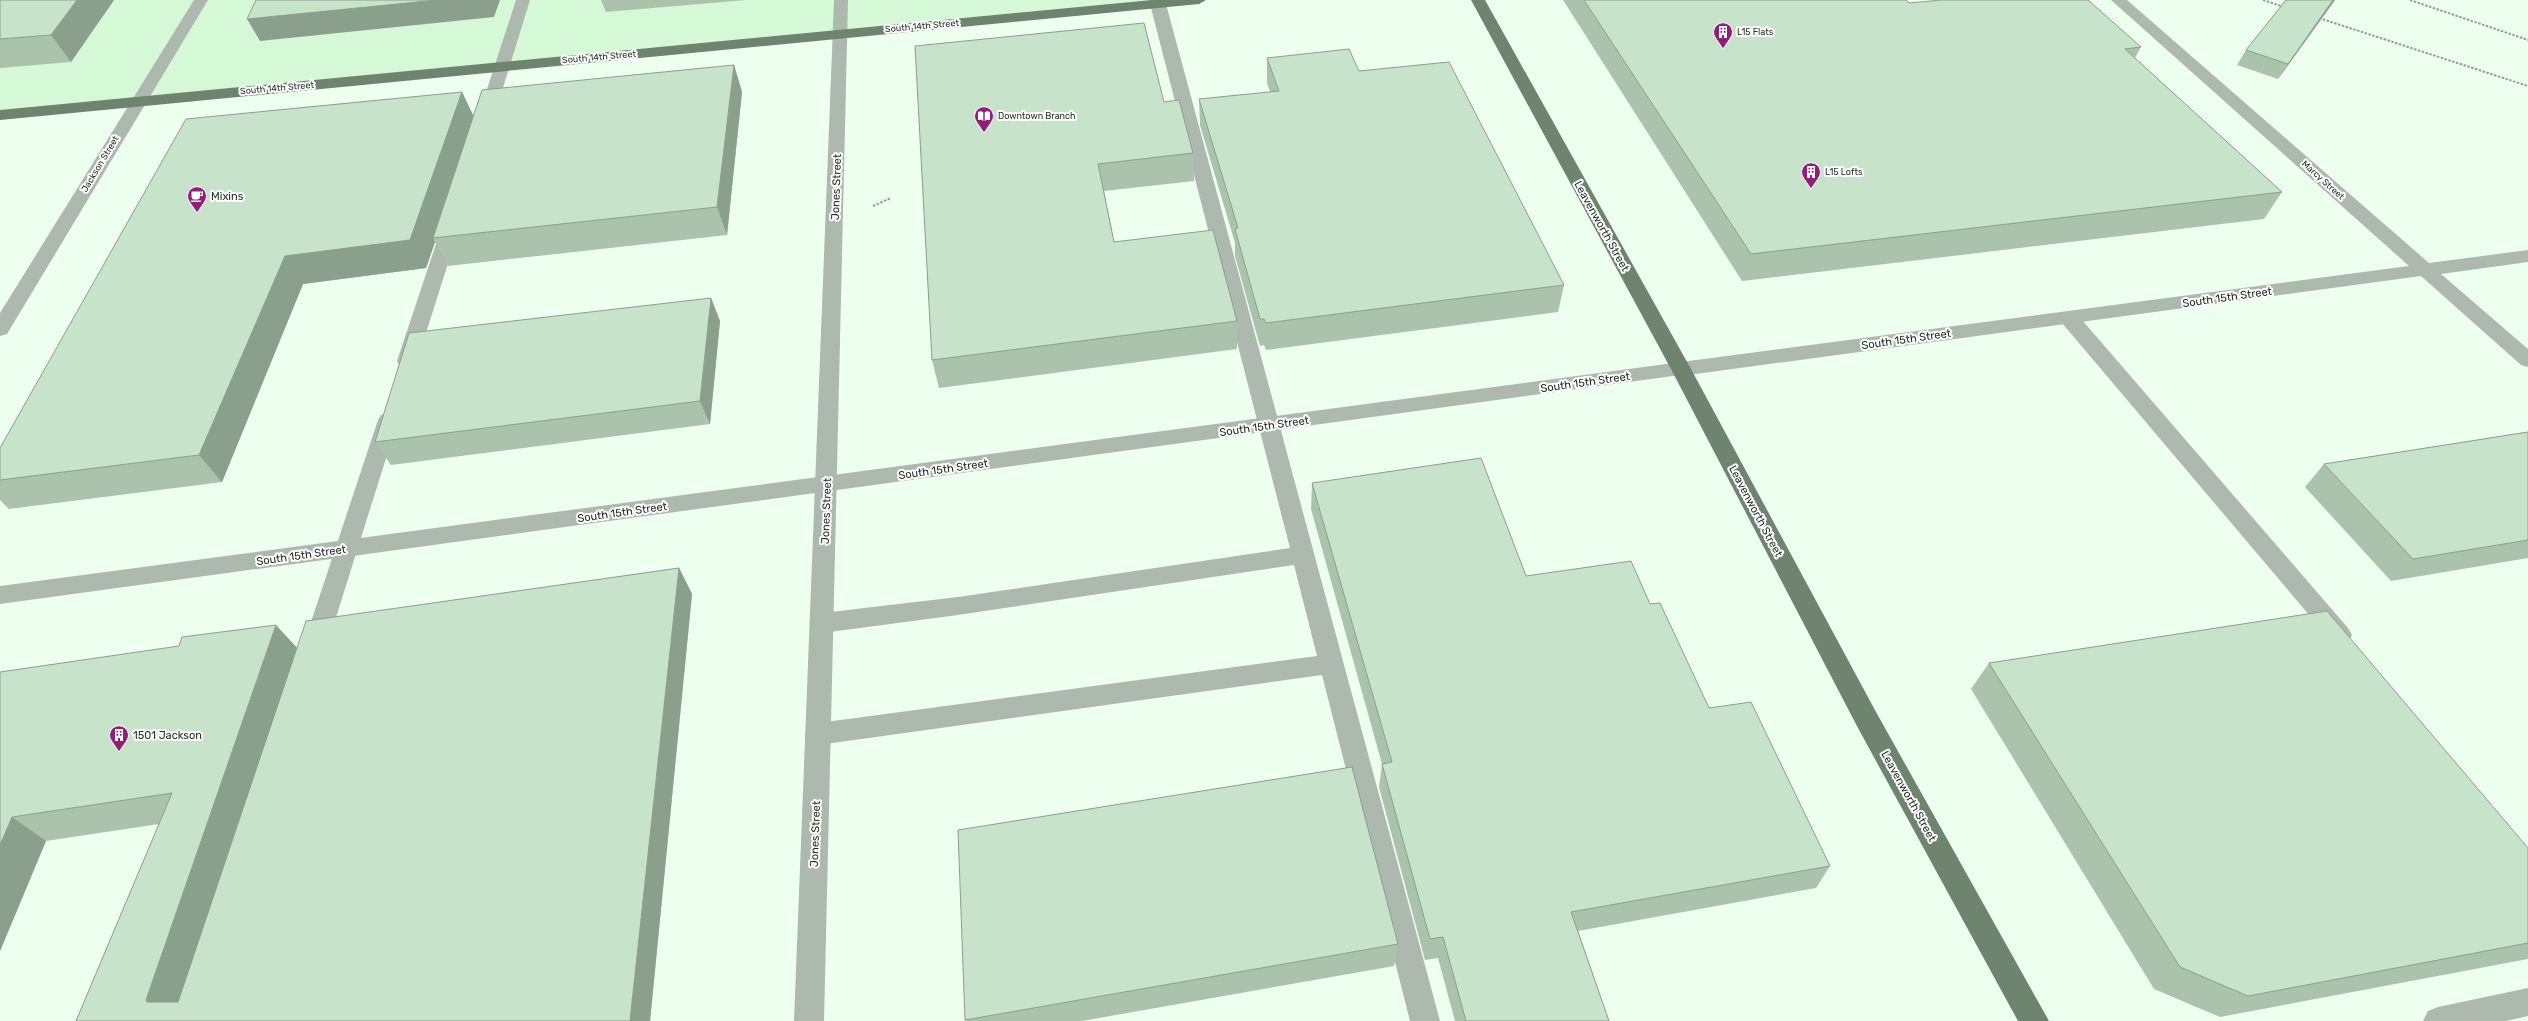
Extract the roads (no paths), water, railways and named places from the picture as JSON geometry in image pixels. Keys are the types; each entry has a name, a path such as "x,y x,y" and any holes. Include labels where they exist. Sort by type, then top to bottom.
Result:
{"main road":[{"name":"South 14th Street","path":"0,115 1199,0"},
{"name":"Leavenworth Street","path":"1478,0 1681,369 1867,720 2034,1021"}],"street":[{"name":"Jackson Street","path":"0,329 201,0"},
{"path":"480,134 523,0"},
{"name":"Jones Street","path":"809,1021 827,485 841,0"},
{"name":"Marcy Street","path":"2118,0 2528,360"},
{"path":"1158,4 1425,1021"},
{"path":"402,375 456,209"},
{"name":"South 15th Street","path":"0,595 2528,256"},
{"path":"2069,318 2353,650"},
{"path":"308,668 393,405"},
{"path":"822,623 958,606 1302,555"},
{"path":"818,734 1331,664"},
{"path":"2438,1021 2528,1002"}],"place":[{"name":"L15 Flats","path":"1723,49"},
{"name":"Downtown Branch","path":"984,133"},
{"name":"L15 Lofts","path":"1811,189"},
{"name":"Mixins","path":"197,213"},
{"name":"1501 Jackson","path":"119,752"}]}
